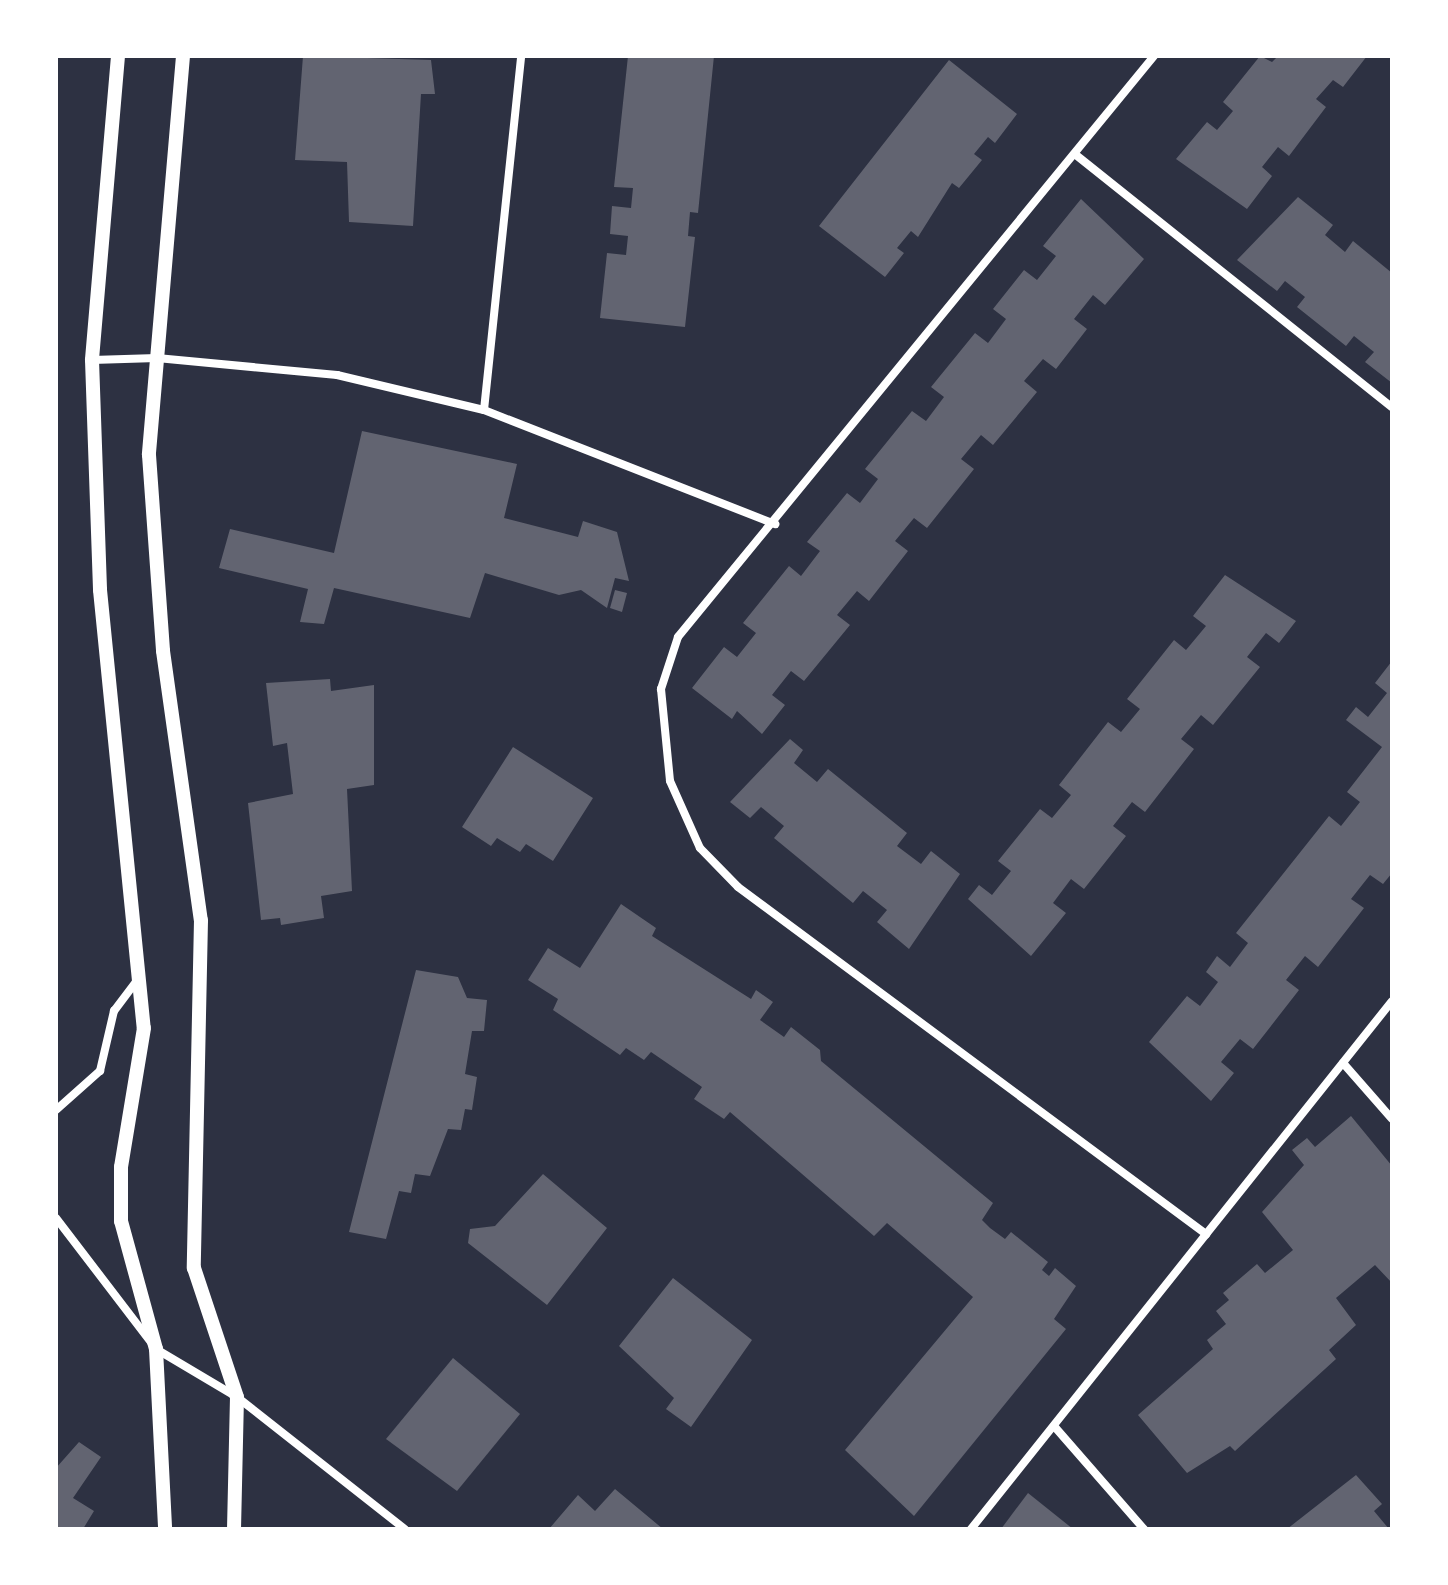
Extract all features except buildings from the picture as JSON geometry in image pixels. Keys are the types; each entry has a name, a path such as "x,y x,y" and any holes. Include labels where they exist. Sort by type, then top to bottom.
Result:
{"street":[{"path":"118,56 92,360 100,590 144,1028 121,1167 121,1221 156,1349 165,1529"},
{"path":"183,56 149,455 163,651 201,920 194,1268 237,1397 234,1529"},
{"path":"484,410 521,56"},
{"path":"1154,56 775,524 678,637 661,689 670,781 700,848 738,887 1206,1234"},
{"path":"1076,155 1392,407"},
{"path":"92,360 157,358 337,375 484,410 775,524"},
{"path":"56,1110 100,1071 114,1011 138,980"},
{"path":"971,1529 1392,1001"},
{"path":"1343,1063 1392,1119"},
{"path":"56,1218 156,1349 237,1397 405,1529"},
{"path":"1054,1426 1144,1529"}]}
